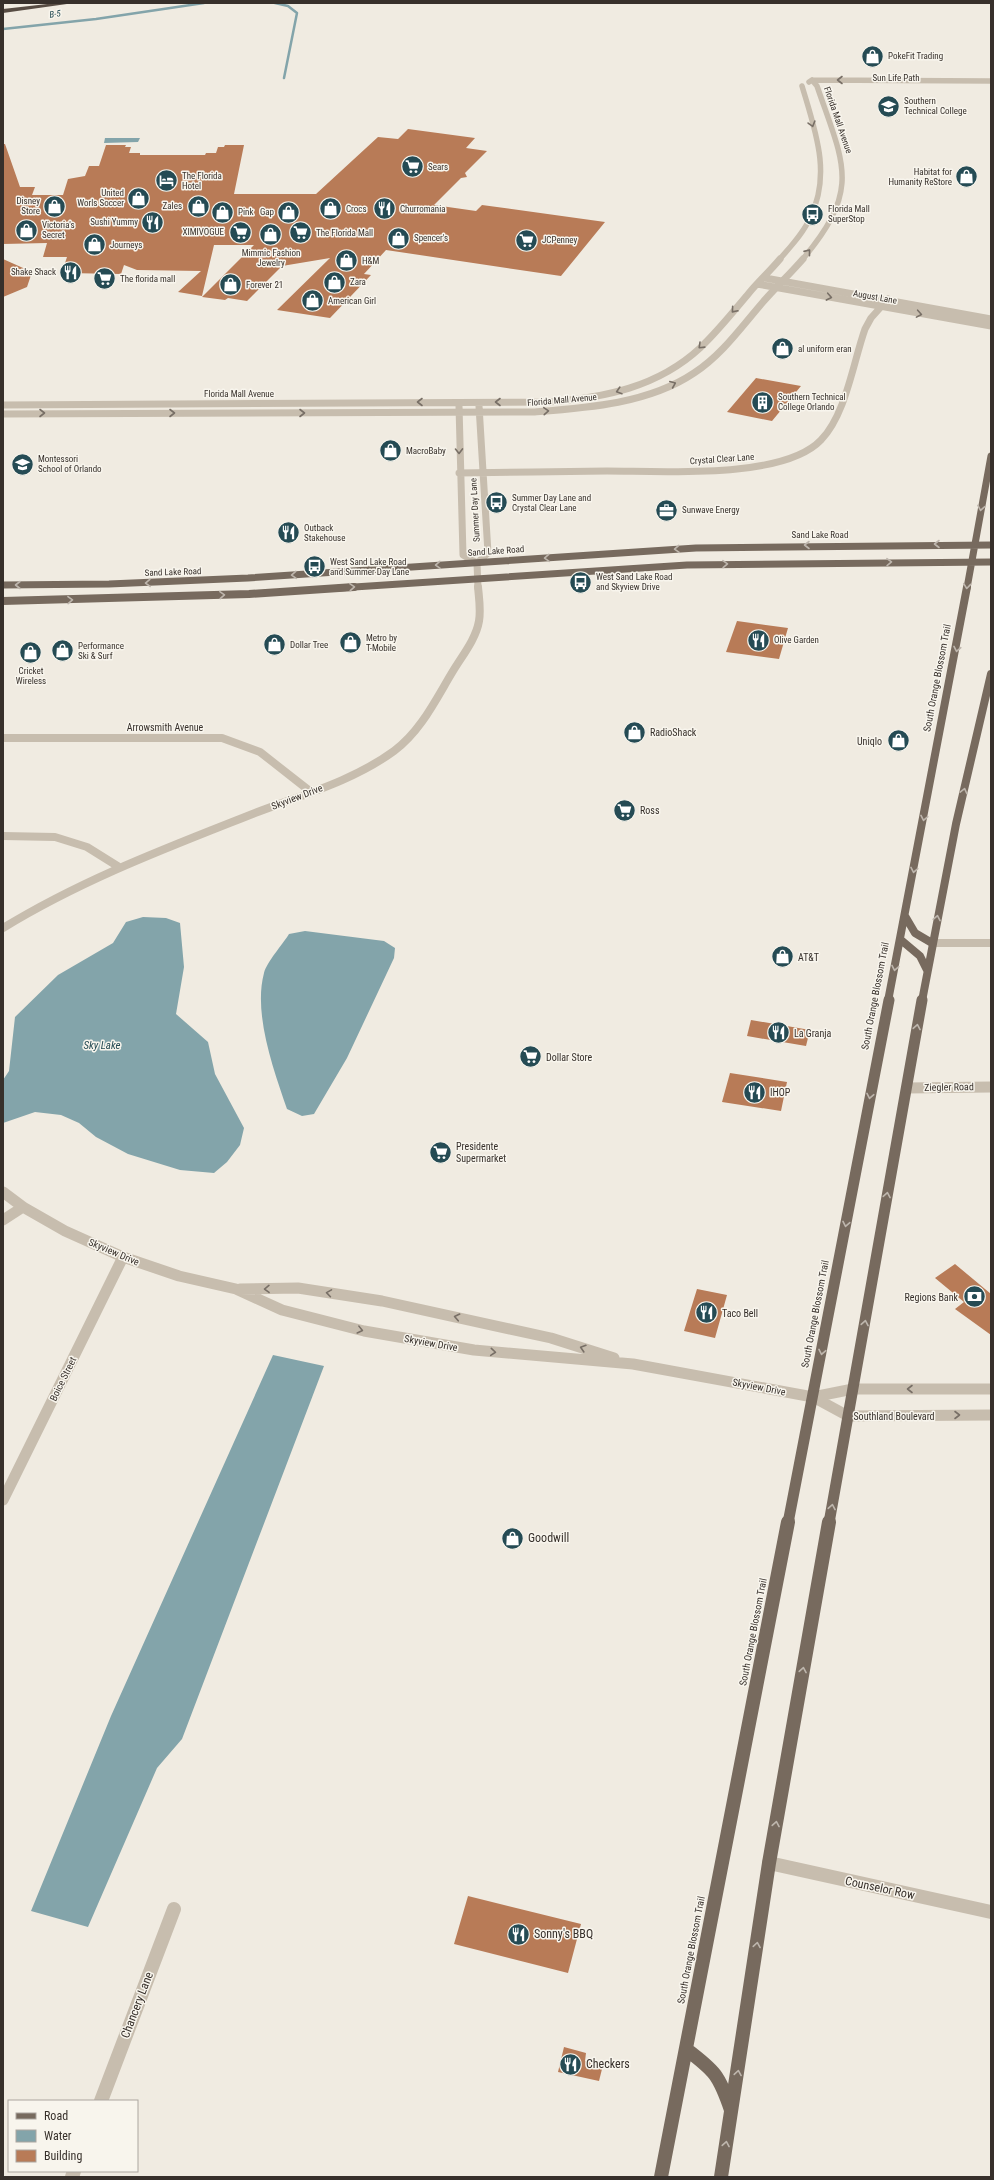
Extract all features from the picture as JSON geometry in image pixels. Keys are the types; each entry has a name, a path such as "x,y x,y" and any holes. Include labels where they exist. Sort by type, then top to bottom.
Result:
{"highway":[{"path":"3,11 71,3"}],"main road":[{"name":"South Orange Blossom Trail","path":"661,2177 901,940 976,544 991,456"},
{"name":"Sand Lake Road","path":"3,585 187,581 704,548 991,544"},
{"path":"3,601 183,597 686,565 991,562"},
{"path":"183,597 187,581"},
{"path":"721,2177 769,1863 927,970 956,824 991,674"},
{"path":"905,916 910,929 921,939 932,943"},
{"path":"901,940 920,956 927,970"},
{"path":"686,2049 710,2067 722,2083 732,2112"}],"street":[{"name":"Sun Life Path","path":"812,80 991,86"},
{"name":"Florida Mall Avenue","path":"3,405 548,402 611,394 646,383 671,370 692,356 711,337 757,284 765,278 810,220 821,189 822,158 802,86 812,80 816,86 842,159 843,173 840,197 832,219 810,250 708,362 684,379 640,396 587,408 480,412 3,414"},
{"name":"Sun Life Path","path":"802,86 991,81"},
{"name":"August Lane","path":"765,278 991,319"},
{"name":"August Lane","path":"757,284 991,326"},
{"name":"Crystal Clear Lane","path":"459,473 715,470 752,467 795,456 818,443 830,430 838,415 865,329 880,307 888,300"},
{"path":"970,315 991,315"},
{"name":"Summer Day Lane","path":"459,402 459,473 464,555 477,563 488,553 486,543 479,402"},
{"name":"Skyview Drive","path":"3,928 22,915 119,867 358,773 396,749 426,716 459,661 479,622 481,601 476,578 477,563"},
{"name":"Arrowsmith Avenue","path":"3,738 222,738 242,743 263,752 310,792"},
{"path":"3,836 55,837 87,847 119,867"},
{"path":"932,943 991,943"},
{"name":"Ziegler Road","path":"907,1088 991,1087"},
{"name":"Skyview Drive","path":"3,1192 23,1206 65,1231 123,1257 172,1274 236,1289 282,1310 364,1331 474,1350 633,1364 813,1397"},
{"path":"3,1220 23,1206"},
{"name":"Boice Street","path":"3,1500 8,1480 123,1257"},
{"name":"Skyview Drive","path":"236,1289 298,1288 382,1301 551,1338 633,1364"},
{"path":"813,1397 853,1389 991,1389"},
{"name":"Southland Boulevard","path":"813,1397 848,1416 991,1415"},
{"name":"Counselor Row","path":"769,1863 991,1912"},
{"name":"Chancery Lane","path":"101,2100 174,1909"}],"water":[{"path":"105,138 140,138 138,142 104,143"},
{"name":"Sky Lake","path":"143,917 166,918 180,923 184,967 176,1014 208,1042 215,1074 244,1128 240,1145 227,1162 214,1173 180,1170 128,1154 96,1137 79,1123 61,1115 35,1112 3,1123 3,1080 9,1071 15,1017 58,975 113,943 126,922"},
{"path":"305,931 384,941 395,948 394,958 347,1058 314,1114 302,1116 287,1109 276,1077 266,1042 261,1006 261,989 264,973 271,959 289,934"},
{"path":"273,1355 324,1366 182,1739 157,1768 88,1927 31,1911 111,1716"}],"building":[{"name":"The Florida Mall","path":"408,129 475,138 466,148 487,151 465,173 467,177 461,178 434,205 476,211 482,205 605,222 561,276 386,250 364,274 371,275 330,318 277,310 330,258 282,266 247,301 228,298 225,300 202,297 254,245 214,245 202,296 178,292 201,271 137,270 124,265 121,274 66,273 67,272 62,272 67,257 43,257 47,243 3,244 3,144 5,144 20,187 35,187 32,195 63,195 68,179 85,176 89,166 99,166 106,145 126,145 125,147 131,147 129,153 140,153 140,155 205,155 206,153 216,153 218,147 224,147 225,145 244,145 234,194 316,194 378,137 398,139"},
{"path":"3,259 32,272 27,287 3,297"},
{"name":"Southern Technical College Orlando","path":"756,378 801,386 772,421 727,412"},
{"name":"Olive Garden","path":"737,621 788,628 779,659 726,652"},
{"name":"La Granja","path":"751,1020 810,1030 806,1046 747,1036"},
{"name":"IHOP","path":"730,1073 787,1082 781,1111 722,1102"},
{"name":"Regions Bank","path":"955,1264 991,1294 991,1335 955,1309 964,1302 935,1278"},
{"name":"Taco Bell","path":"697,1289 727,1295 715,1338 684,1331"},
{"name":"Sonny's BBQ","path":"468,1896 581,1924 568,1973 454,1944"},
{"name":"Checkers","path":"564,2047 586,2053 585,2061 603,2065 599,2081 558,2072"}],"waterway":[{"name":"B-5","path":"3,29 96,19 204,3"},
{"path":"275,3 288,6 297,13 284,78"}],"place":[{"name":"PokeFit Trading","path":"872,56"},
{"name":"Southern Technical College","path":"888,106"},
{"name":"Sears","path":"413,167"},
{"name":"Habitat for Humanity ReStore","path":"967,177"},
{"name":"The Florida Hotel","path":"166,181"},
{"name":"United Worls Soccer","path":"139,198"},
{"name":"Disney Store","path":"55,206"},
{"name":"Zales","path":"198,206"},
{"name":"Crocs","path":"331,209"},
{"name":"Churromania","path":"385,209"},
{"name":"Pink","path":"223,212"},
{"name":"Gap","path":"289,212"},
{"name":"Florida Mall SuperStop","path":"812,214"},
{"name":"Sushi Yummy","path":"153,222"},
{"name":"Victoria's Secret","path":"27,230"},
{"name":"XIMIVOGUE","path":"240,232"},
{"name":"The Florida Mall","path":"300,233"},
{"name":"Mimmic Fashion Jewelry","path":"271,234"},
{"name":"Spencer's","path":"399,238"},
{"name":"JCPenney","path":"526,240"},
{"name":"Journeys","path":"95,245"},
{"name":"H&M","path":"347,261"},
{"name":"Shake Shack","path":"71,272"},
{"name":"The florida mall","path":"104,279"},
{"name":"Zara","path":"335,282"},
{"name":"Forever 21","path":"231,285"},
{"name":"American Girl","path":"313,301"},
{"name":"al uniform eran","path":"782,349"},
{"name":"Southern Technical College Orlando","path":"762,402"},
{"name":"MacroBaby","path":"390,451"},
{"name":"Montessori School of Orlando","path":"23,464"},
{"name":"Summer Day Lane and Crystal Clear Lane","path":"496,503"},
{"name":"Sunwave Energy","path":"667,510"},
{"name":"Outback Stakehouse","path":"288,533"},
{"name":"West Sand Lake Road and Summer Day Lane","path":"314,567"},
{"name":"West Sand Lake Road and Skyview Drive","path":"580,582"},
{"name":"Olive Garden","path":"758,640"},
{"name":"Metro by T-Mobile","path":"350,643"},
{"name":"Dollar Tree","path":"275,645"},
{"name":"Performance Ski & Surf","path":"62,651"},
{"name":"Cricket Wireless","path":"31,652"},
{"name":"RadioShack","path":"634,732"},
{"name":"Uniqlo","path":"898,741"},
{"name":"Ross","path":"624,810"},
{"name":"AT&T","path":"782,957"},
{"name":"La Granja","path":"779,1033"},
{"name":"Dollar Store","path":"530,1057"},
{"name":"IHOP","path":"755,1092"},
{"name":"Presidente Supermarket","path":"441,1152"},
{"name":"Regions Bank","path":"974,1297"},
{"name":"Taco Bell","path":"706,1313"},
{"name":"Goodwill","path":"513,1538"},
{"name":"Sonny's BBQ","path":"518,1934"},
{"name":"Checkers","path":"570,2064"}]}
